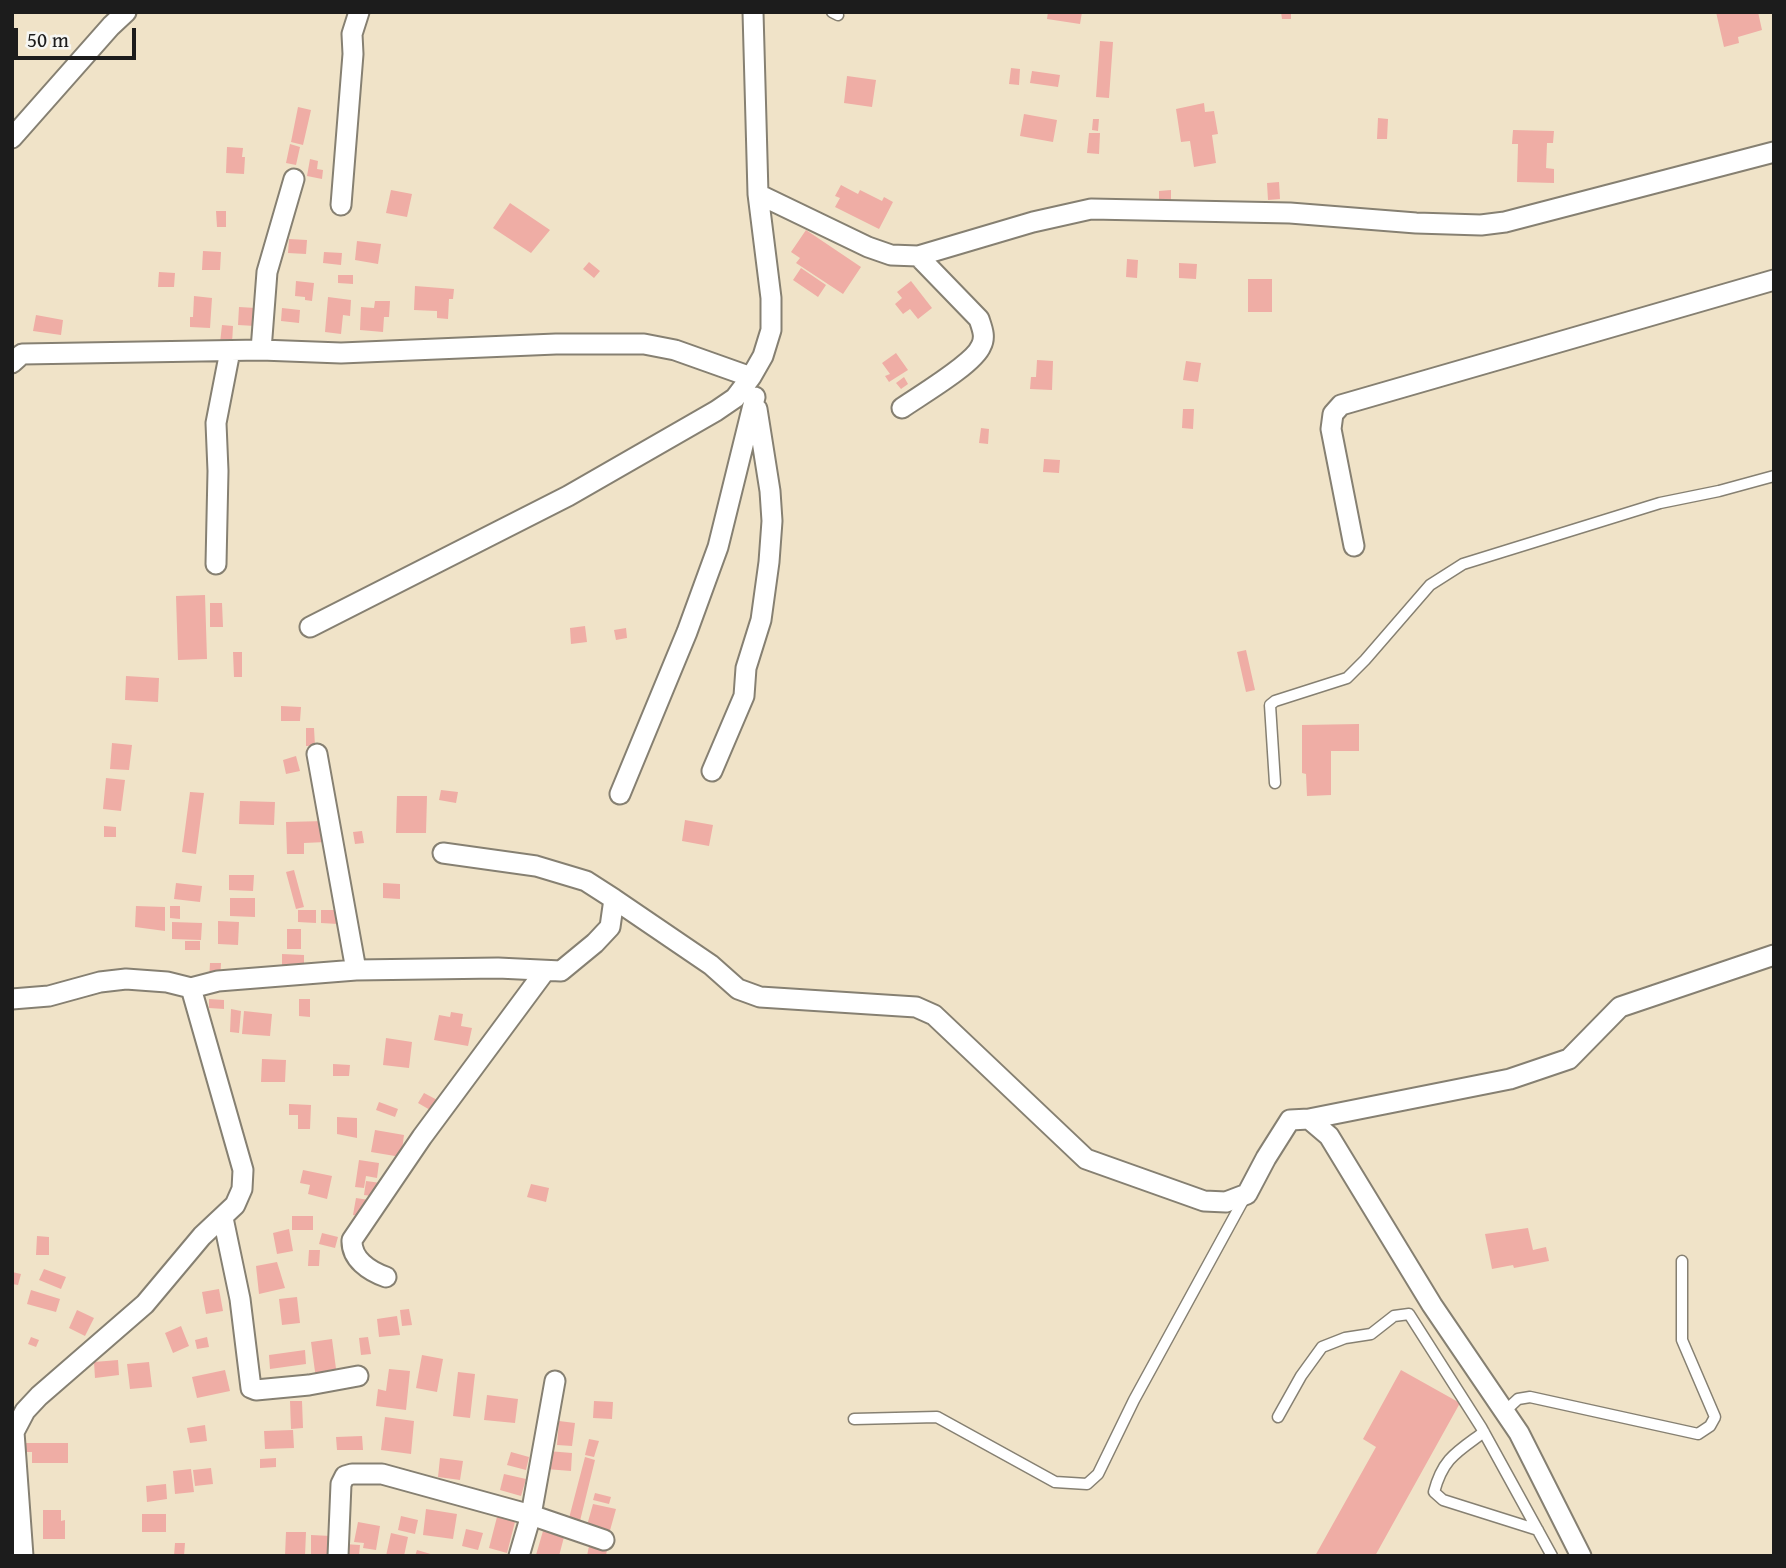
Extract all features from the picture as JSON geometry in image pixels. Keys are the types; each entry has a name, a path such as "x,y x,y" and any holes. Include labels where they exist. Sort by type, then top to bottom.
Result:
{"street":[{"path":"12,138 126,12"},
{"path":"341,205 353,54 352,34 359,12"},
{"path":"620,794 687,632 718,547 753,387 771,330 771,298 758,194 753,12"},
{"path":"758,194 868,247 891,255 918,256 1033,222 1091,209 1290,213 1481,225 1505,222 1774,152"},
{"path":"261,351 267,272 294,179"},
{"path":"902,408 969,361 981,346 984,331 979,319 918,256"},
{"path":"1354,546 1331,429 1333,414 1341,405 1774,280"},
{"path":"15,355 341,352 518,345 644,344 675,350 753,387"},
{"path":"216,564 216,423 230,351"},
{"path":"310,628 568,496 753,387"},
{"path":"712,771 744,696 746,668 761,621 769,562 772,521 770,491 753,387"},
{"path":"317,754 356,970"},
{"path":"443,853 536,866 586,881 711,965 738,989 760,997 916,1007 934,1016 1086,1159 1204,1201 1226,1202 1247,1194 1290,1120 1309,1119 1510,1079 1569,1059 1620,1007 1774,954"},
{"path":"12,999 49,996 100,982 126,979 167,982 191,988 218,981 356,970 498,968 561,971 610,927 614,899"},
{"path":"386,1276 370,1271 354,1253 352,1240 422,1137 545,971"},
{"path":"23,1556 14,1432 25,1411 145,1304 202,1236 235,1205 242,1189 243,1170 191,988"},
{"path":"1309,1119 1329,1136 1432,1306 1519,1433 1581,1556"},
{"path":"223,1217 240,1299 251,1388 256,1390 309,1385 358,1376"},
{"path":"519,1556 531,1515 555,1381"},
{"path":"338,1556 341,1483 345,1476 352,1474 382,1474 531,1515 604,1540"}],"lane":[{"path":"1275,783 1270,705 1275,701 1347,678 1430,585 1463,564 1660,503 1774,476"},
{"path":"854,1419 937,1417 1055,1482 1087,1484 1097,1474 1134,1400 1247,1194"},
{"path":"1504,1412 1518,1399 1530,1397 1698,1434 1710,1426 1716,1417 1682,1340 1682,1261"},
{"path":"1278,1418 1301,1376 1322,1347 1345,1338 1371,1335 1394,1316 1409,1314 1484,1432 1552,1556"},
{"path":"1484,1432 1454,1455 1440,1471 1434,1492 1443,1500 1538,1530"}],"building":[{"path":"1048,12 1082,12 1080,24 1047,19"},
{"path":"1281,12 1291,12 1291,19 1282,19"},
{"path":"1716,12 1758,12 1762,30 1738,37 1739,43 1724,47"},
{"path":"1100,41 1113,42 1109,98 1096,97"},
{"path":"1011,68 1020,69 1019,85 1009,84"},
{"path":"1032,71 1060,75 1058,87 1030,83"},
{"path":"847,76 876,80 872,107 844,103"},
{"path":"1204,103 1205,112 1214,111 1218,134 1212,135 1216,163 1194,167 1190,141 1181,142 1176,109"},
{"path":"298,107 311,110 303,145 291,142"},
{"path":"1024,114 1057,120 1053,142 1020,136"},
{"path":"1378,118 1388,119 1387,139 1377,139"},
{"path":"1093,119 1099,119 1098,131 1092,130"},
{"path":"1513,130 1554,131 1553,143 1547,143 1546,168 1554,169 1554,183 1517,182 1518,144 1512,144"},
{"path":"1089,133 1100,133 1099,154 1087,153"},
{"path":"290,144 300,147 296,165 286,163"},
{"path":"227,147 243,148 244,174 226,173"},
{"path":"310,159 318,161 317,169 323,170 322,179 307,176"},
{"path":"1279,182 1280,199 1268,200 1267,183"},
{"path":"841,185 858,194 860,190 882,201 884,197 893,202 879,229 835,207 840,198 835,196"},
{"path":"391,190 412,194 407,217 386,213"},
{"path":"1171,190 1171,201 1159,202 1159,191"},
{"path":"510,203 550,230 531,253 493,228"},
{"path":"216,211 226,211 226,227 217,227"},
{"path":"806,230 861,267 843,294 796,263 800,258 791,252"},
{"path":"289,239 307,240 306,254 288,253"},
{"path":"357,241 381,244 378,264 355,260"},
{"path":"203,251 221,252 220,270 202,270"},
{"path":"324,252 342,253 341,265 323,263"},
{"path":"1127,259 1138,260 1137,278 1126,277"},
{"path":"589,262 600,271 594,278 583,269"},
{"path":"1179,263 1197,264 1196,279 1179,278"},
{"path":"801,268 826,285 818,297 793,280"},
{"path":"159,272 175,273 174,287 158,287"},
{"path":"338,275 353,275 353,284 338,283"},
{"path":"1248,279 1272,279 1272,312 1248,312"},
{"path":"296,281 314,283 312,301 295,296"},
{"path":"911,281 932,308 918,319 910,309 903,314 895,304 902,298 897,292"},
{"path":"415,286 454,289 453,299 449,299 448,319 437,318 437,311 414,310"},
{"path":"194,296 212,298 210,328 190,327"},
{"path":"328,297 351,300 350,316 343,315 341,334 325,332"},
{"path":"375,301 390,301 389,317 384,317 383,332 360,330 361,307 374,308"},
{"path":"239,307 256,308 255,326 238,325"},
{"path":"282,308 300,310 299,323 281,321"},
{"path":"36,315 63,320 61,335 33,331"},
{"path":"222,325 233,326 232,344 220,343"},
{"path":"896,353 908,370 889,382 885,376 890,374 882,363"},
{"path":"1037,360 1053,361 1052,390 1030,389 1031,377 1036,377"},
{"path":"1186,361 1201,363 1198,382 1183,380"},
{"path":"904,377 908,384 901,389 896,383"},
{"path":"1183,409 1194,409 1193,429 1182,428"},
{"path":"981,428 989,429 988,444 979,443"},
{"path":"1044,459 1060,460 1059,473 1043,472"},
{"path":"205,595 207,659 178,660 176,596"},
{"path":"210,603 222,603 223,627 210,627"},
{"path":"585,626 587,642 571,644 570,628"},
{"path":"626,628 627,638 616,640 614,630"},
{"path":"1246,650 1255,690 1246,692 1237,652"},
{"path":"233,652 242,652 242,677 234,677"},
{"path":"126,676 159,678 158,702 125,700"},
{"path":"281,706 301,707 300,721 281,721"},
{"path":"1359,724 1359,751 1331,751 1331,795 1307,796 1306,774 1302,773 1302,725"},
{"path":"306,728 314,728 315,746 306,746"},
{"path":"112,743 132,745 129,770 110,769"},
{"path":"296,756 300,771 286,774 283,760"},
{"path":"106,778 125,780 121,811 103,809"},
{"path":"441,790 458,792 456,803 439,800"},
{"path":"190,792 204,793 196,854 182,852"},
{"path":"397,796 427,796 426,833 396,833"},
{"path":"240,801 275,802 274,825 239,824"},
{"path":"685,820 713,825 709,846 682,841"},
{"path":"325,821 326,842 304,843 304,854 287,854 286,822"},
{"path":"104,826 116,827 116,837 104,837"},
{"path":"362,831 364,843 355,844 353,832"},
{"path":"294,870 304,907 296,909 286,872"},
{"path":"229,875 254,875 253,891 229,890"},
{"path":"176,883 202,886 200,902 174,899"},
{"path":"383,883 400,884 400,899 383,898"},
{"path":"230,898 255,898 255,917 230,916"},
{"path":"136,906 165,907 165,931 135,927"},
{"path":"170,906 180,906 180,919 170,918"},
{"path":"298,910 316,910 316,923 298,922"},
{"path":"321,910 339,910 338,924 321,923"},
{"path":"218,921 239,922 238,945 218,944"},
{"path":"172,922 202,923 201,940 172,939"},
{"path":"287,929 301,929 301,949 287,949"},
{"path":"185,941 200,941 200,950 185,950"},
{"path":"282,954 304,955 304,973 282,972"},
{"path":"210,963 221,963 220,982 209,982"},
{"path":"209,999 224,1000 224,1009 209,1008"},
{"path":"299,999 310,999 310,1017 299,1016"},
{"path":"231,1009 241,1011 239,1033 230,1032"},
{"path":"244,1011 272,1014 270,1036 242,1034"},
{"path":"451,1012 463,1014 461,1026 472,1028 468,1046 434,1040 439,1015 450,1017"},
{"path":"386,1038 412,1042 409,1068 383,1065"},
{"path":"262,1059 286,1060 285,1082 261,1082"},
{"path":"333,1064 350,1065 349,1076 333,1076"},
{"path":"424,1093 443,1103 437,1114 418,1103"},
{"path":"379,1102 398,1109 395,1117 376,1110"},
{"path":"289,1104 311,1105 310,1129 298,1129 298,1115 289,1115"},
{"path":"337,1117 357,1118 357,1138 337,1134"},
{"path":"375,1130 404,1135 401,1157 371,1152"},
{"path":"359,1160 379,1163 377,1178 366,1176 364,1188 355,1187"},
{"path":"303,1170 332,1176 327,1199 308,1194 310,1185 300,1183"},
{"path":"366,1181 381,1183 379,1197 364,1195"},
{"path":"531,1184 549,1188 546,1202 527,1197"},
{"path":"356,1198 369,1200 366,1217 353,1215"},
{"path":"292,1216 313,1216 313,1230 292,1230"},
{"path":"1528,1228 1533,1250 1546,1247 1549,1261 1492,1269 1485,1234"},
{"path":"289,1229 293,1251 277,1254 273,1233"},
{"path":"322,1233 338,1237 335,1248 319,1244"},
{"path":"37,1236 49,1237 49,1255 36,1255"},
{"path":"309,1250 320,1250 319,1266 308,1266"},
{"path":"277,1262 285,1288 259,1294 256,1266"},
{"path":"44,1269 66,1277 61,1289 39,1280"},
{"path":"12,1272 21,1274 18,1285 12,1284"},
{"path":"219,1289 223,1311 206,1314 202,1292"},
{"path":"31,1290 60,1299 56,1312 27,1304"},
{"path":"297,1297 300,1323 282,1325 279,1299"},
{"path":"409,1309 412,1325 402,1326 400,1310"},
{"path":"77,1310 94,1318 85,1336 69,1328"},
{"path":"397,1316 400,1335 379,1337 377,1319"},
{"path":"181,1326 189,1346 173,1353 165,1333"},
{"path":"31,1337 39,1340 36,1347 28,1344"},
{"path":"207,1337 209,1347 197,1349 195,1340"},
{"path":"368,1337 371,1354 361,1355 359,1338"},
{"path":"332,1339 337,1376 316,1379 311,1342"},
{"path":"305,1350 306,1364 270,1369 269,1355"},
{"path":"422,1355 443,1359 437,1392 416,1388"},
{"path":"118,1360 119,1375 95,1378 94,1362"},
{"path":"149,1362 152,1387 130,1389 127,1364"},
{"path":"389,1369 410,1371 406,1410 376,1406 378,1389 386,1391"},
{"path":"225,1370 230,1391 197,1398 192,1377"},
{"path":"1401,1370 1460,1403 1375,1556 1315,1556 1376,1447 1363,1439"},
{"path":"458,1372 475,1374 470,1418 453,1416"},
{"path":"487,1395 518,1399 515,1423 484,1420"},
{"path":"290,1401 302,1401 303,1428 291,1429"},
{"path":"594,1401 613,1402 612,1419 593,1418"},
{"path":"385,1417 414,1421 411,1454 381,1450"},
{"path":"559,1421 575,1423 572,1446 557,1445"},
{"path":"205,1425 207,1441 190,1443 187,1428"},
{"path":"293,1430 294,1448 265,1449 264,1431"},
{"path":"362,1436 363,1450 337,1450 336,1437"},
{"path":"589,1439 599,1441 594,1457 585,1455"},
{"path":"24,1443 68,1443 68,1463 32,1463 32,1452 24,1452"},
{"path":"548,1451 572,1453 571,1471 546,1469"},
{"path":"511,1452 529,1457 526,1470 507,1465"},
{"path":"585,1457 595,1460 579,1525 568,1522"},
{"path":"276,1458 276,1467 260,1468 260,1459"},
{"path":"440,1458 463,1461 460,1480 438,1477"},
{"path":"211,1468 213,1484 195,1486 193,1470"},
{"path":"191,1469 194,1492 175,1494 173,1471"},
{"path":"504,1474 526,1479 521,1496 500,1490"},
{"path":"166,1484 167,1499 147,1502 146,1486"},
{"path":"595,1493 611,1497 609,1504 593,1500"},
{"path":"593,1504 616,1509 609,1534 586,1529"},
{"path":"426,1509 457,1514 453,1539 423,1535"},
{"path":"43,1510 61,1510 61,1521 65,1520 65,1539 43,1539"},
{"path":"142,1514 166,1514 166,1532 142,1532"},
{"path":"506,1515 516,1518 507,1553 489,1548 497,1517 505,1519"},
{"path":"401,1516 418,1520 415,1534 398,1530"},
{"path":"358,1522 380,1526 376,1550 363,1548 364,1543 354,1542"},
{"path":"466,1529 483,1533 478,1550 462,1546"},
{"path":"543,1531 564,1537 559,1556 536,1555"},
{"path":"286,1532 306,1532 305,1556 285,1556"},
{"path":"391,1533 408,1537 404,1556 386,1556"},
{"path":"311,1535 331,1536 331,1556 311,1556"},
{"path":"175,1543 185,1543 184,1556 174,1556"},
{"path":"344,1544 360,1545 359,1556 344,1556"},
{"path":"589,1546 607,1549 606,1556 587,1556"},
{"path":"417,1550 434,1555 434,1556 415,1556"}]}
